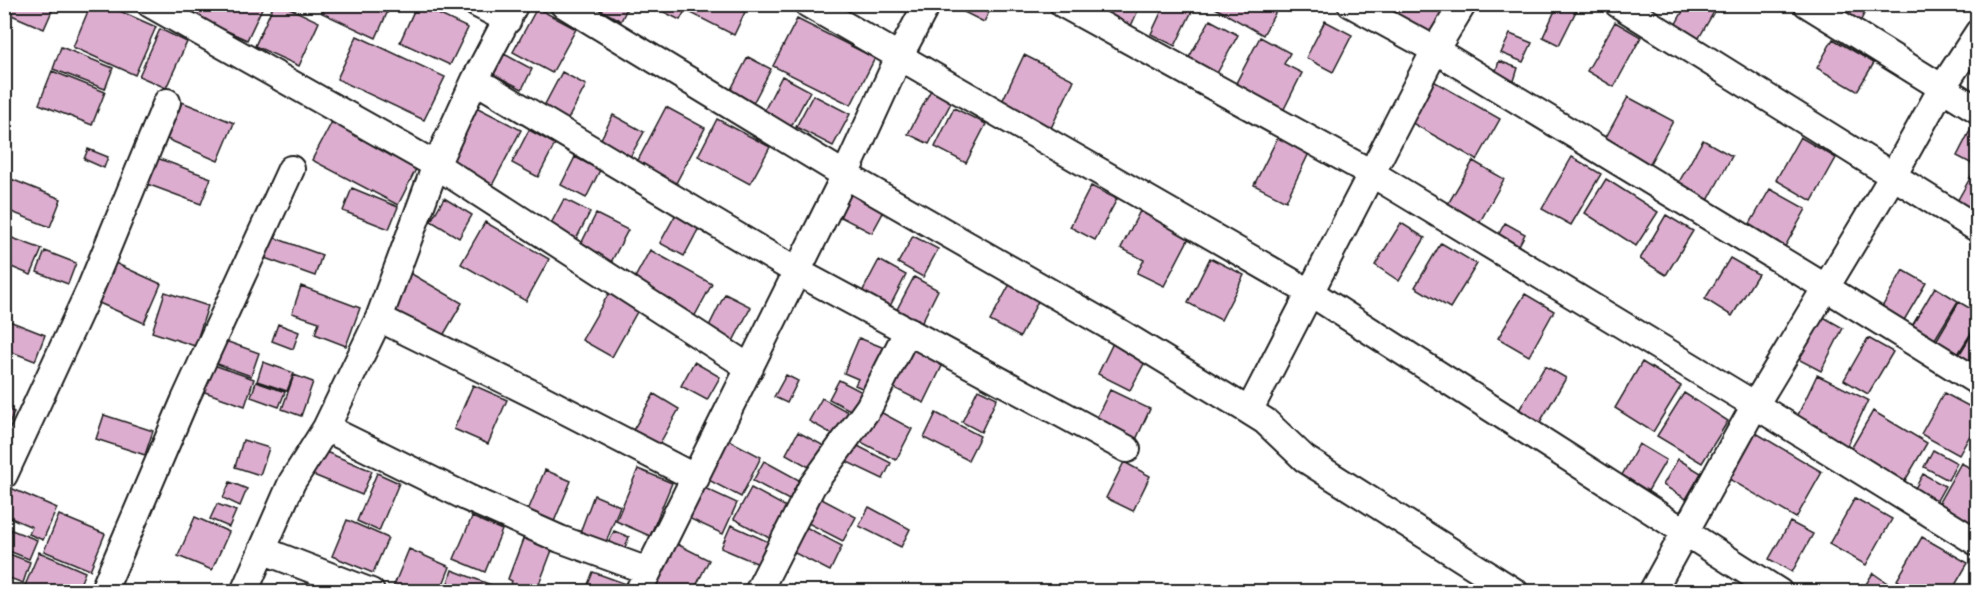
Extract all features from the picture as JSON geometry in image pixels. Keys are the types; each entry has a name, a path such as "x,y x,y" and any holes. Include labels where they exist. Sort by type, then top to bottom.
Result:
{"street":[{"path":"150,4 436,165 750,368"},
{"path":"244,591 292,482 326,428 379,318 436,165 511,12 477,4"},
{"path":"563,4 845,175 1116,330 1249,411 1265,421 1305,459 1515,591"},
{"path":"808,4 1311,293 1779,591"},
{"path":"326,428 643,581 845,175 898,57 927,4"},
{"path":"1063,4 1371,173 1755,405 1977,543"},
{"path":"1351,4 1435,50 1977,382"},
{"path":"1249,411 1435,50 1463,4"},
{"path":"1618,4 1977,229"},
{"path":"1807,4 1977,110"},
{"path":"1652,591 1755,405 1893,176 1942,88 1977,33"},
{"path":"476,80 796,271 1127,449"},
{"path":"4,475 91,287 167,102"},
{"path":"103,591 184,402 291,169"},
{"path":"379,318 696,478"},
{"path":"758,591 812,486 869,407 908,330"},
{"path":"262,550 371,591"}],"building":[{"path":"10,4 55,4 44,29 7,13"},
{"path":"91,4 104,4 156,27 135,75 73,47"},
{"path":"186,4 264,4 247,40 183,11"},
{"path":"274,4 281,4 319,22 299,66 255,46"},
{"path":"326,4 391,4 376,38 322,13"},
{"path":"417,4 468,28 450,65 400,42"},
{"path":"590,4 629,4 621,21"},
{"path":"648,4 679,4 686,9 680,20"},
{"path":"690,4 730,4 745,12 734,35 687,11"},
{"path":"948,4 993,4 984,22"},
{"path":"1097,4 1141,4 1130,28 1094,11"},
{"path":"1165,4 1183,4 1193,9 1175,46 1151,34"},
{"path":"1208,4 1280,4 1263,35"},
{"path":"1400,4 1430,4 1445,12 1430,39 1392,18"},
{"path":"1558,4 1568,4 1577,9 1559,45 1543,37"},
{"path":"1687,4 1705,4 1715,10 1696,43 1673,29"},
{"path":"1836,4 1869,4 1860,22 1834,8"},
{"path":"537,8 576,29 552,73 513,52"},
{"path":"797,19 875,58 851,105 773,66"},
{"path":"1210,20 1238,35 1215,77 1187,61"},
{"path":"1325,21 1352,35 1333,72 1306,58"},
{"path":"1615,22 1641,37 1614,87 1587,71"},
{"path":"160,29 187,42 166,88 139,76"},
{"path":"1510,34 1532,43 1523,62 1501,53"},
{"path":"357,36 445,77 424,120 337,79"},
{"path":"1260,37 1290,53 1284,64 1302,73 1283,111 1234,87"},
{"path":"1833,39 1874,63 1857,91 1817,68"},
{"path":"61,47 113,68 105,89 53,69"},
{"path":"504,54 532,69 522,89 493,74"},
{"path":"1024,55 1074,80 1050,130 1000,106"},
{"path":"748,57 771,69 750,109 727,97"},
{"path":"1499,61 1518,68 1513,84 1494,77"},
{"path":"52,71 105,92 92,125 39,104"},
{"path":"562,72 586,85 567,121 543,108"},
{"path":"782,76 810,91 788,132 761,117"},
{"path":"1430,79 1500,119 1477,160 1407,120"},
{"path":"932,88 953,99 929,144 908,134"},
{"path":"813,95 850,114 833,146 796,127"},
{"path":"1628,97 1673,121 1649,165 1604,141"},
{"path":"182,102 234,123 218,161 167,139"},
{"path":"476,107 521,130 489,191 444,168"},
{"path":"666,107 705,128 675,185 636,164"},
{"path":"954,108 986,124 966,163 935,147"},
{"path":"613,115 644,132 630,157 600,141"},
{"path":"334,118 419,163 398,205 312,160"},
{"path":"717,119 770,147 750,184 698,156"},
{"path":"1974,123 1978,126 1978,167 1957,156"},
{"path":"529,130 555,144 538,177 512,163"},
{"path":"1278,137 1309,153 1286,201 1254,185"},
{"path":"1800,137 1836,158 1812,201 1776,180"},
{"path":"1703,140 1732,156 1705,206 1675,189"},
{"path":"88,149 108,157 104,168 84,159"},
{"path":"575,157 600,170 586,198 561,185"},
{"path":"1572,157 1601,174 1571,225 1542,209"},
{"path":"157,158 211,178 201,204 147,184"},
{"path":"1473,161 1504,179 1477,227 1445,209"},
{"path":"1974,171 1978,172 1978,219 1954,207"},
{"path":"11,179 61,199 50,227 4,209 4,197"},
{"path":"1606,179 1658,212 1636,246 1585,213"},
{"path":"1091,186 1117,199 1095,240 1070,227"},
{"path":"352,188 398,207 389,229 343,211"},
{"path":"1770,189 1806,209 1783,250 1747,229"},
{"path":"845,190 884,211 872,233 833,213"},
{"path":"444,198 472,215 459,238 431,221"},
{"path":"564,199 590,212 572,247 546,233"},
{"path":"1140,211 1190,236 1164,286 1137,273 1144,260 1121,248"},
{"path":"677,212 701,224 684,256 660,243"},
{"path":"596,214 628,230 609,266 578,250"},
{"path":"1666,215 1693,231 1666,275 1640,259"},
{"path":"485,222 549,259 526,301 461,264"},
{"path":"1401,223 1425,238 1399,281 1375,265"},
{"path":"1505,223 1525,234 1516,251 1496,239"},
{"path":"4,235 42,249 31,275 4,264"},
{"path":"267,235 322,255 315,276 259,256"},
{"path":"913,236 938,249 923,277 898,263"},
{"path":"1441,243 1477,264 1450,308 1415,287"},
{"path":"650,250 712,284 693,319 631,285"},
{"path":"45,251 76,263 68,284 37,272"},
{"path":"1210,258 1244,275 1221,320 1188,303"},
{"path":"1730,258 1758,274 1732,316 1705,299"},
{"path":"879,260 906,275 888,310 860,296"},
{"path":"115,263 161,284 144,323 97,302"},
{"path":"1903,270 1926,283 1903,322 1881,309"},
{"path":"410,273 462,303 440,341 388,311"},
{"path":"914,277 938,290 918,330 893,317"},
{"path":"1010,284 1039,299 1020,337 990,321"},
{"path":"301,286 360,308 346,346 315,334 319,322 292,313"},
{"path":"1935,287 1958,301 1935,339 1912,326"},
{"path":"165,292 208,306 195,346 152,332"},
{"path":"609,293 638,310 612,357 582,340"},
{"path":"725,294 751,307 732,343 707,330"},
{"path":"1525,294 1554,311 1529,356 1498,338"},
{"path":"1959,302 1978,313 1978,322 1958,354 1936,341"},
{"path":"1818,314 1843,328 1821,371 1796,358"},
{"path":"4,319 45,335 35,361 4,349"},
{"path":"278,324 299,332 293,349 272,341"},
{"path":"1978,324 1978,366 1959,355"},
{"path":"217,338 259,353 251,376 209,361"},
{"path":"859,338 887,349 869,391 855,385 858,379 844,373"},
{"path":"1868,338 1893,352 1868,394 1844,380"},
{"path":"1113,343 1146,360 1130,390 1098,374"},
{"path":"903,344 943,364 924,403 884,383"},
{"path":"263,362 294,373 287,391 257,381"},
{"path":"694,362 720,377 707,400 681,386"},
{"path":"1642,362 1681,386 1653,432 1615,408"},
{"path":"208,363 254,379 245,406 199,390"},
{"path":"1545,366 1566,378 1536,429 1515,417"},
{"path":"294,375 313,382 301,416 282,409"},
{"path":"786,375 798,381 787,403 774,397"},
{"path":"1817,375 1868,400 1844,452 1816,438 1821,428 1797,417"},
{"path":"839,380 866,394 856,413 829,399"},
{"path":"256,382 285,392 279,407 251,397"},
{"path":"473,385 507,400 488,444 454,429"},
{"path":"978,389 997,398 981,432 962,422"},
{"path":"1110,390 1150,409 1134,444 1093,425"},
{"path":"1684,393 1728,421 1702,463 1657,436"},
{"path":"1944,393 1978,411 1978,421 1959,455 1921,434"},
{"path":"654,394 679,409 655,452 629,437"},
{"path":"822,398 852,414 839,438 809,421"},
{"path":"4,408 14,412 5,436 4,436"},
{"path":"873,408 912,429 896,460 857,440"},
{"path":"1873,411 1927,443 1902,486 1848,454"},
{"path":"936,413 980,436 968,460 924,438"},
{"path":"104,415 153,431 145,455 96,439"},
{"path":"1751,430 1822,472 1796,518 1724,476"},
{"path":"798,432 828,448 816,471 786,454"},
{"path":"721,436 761,457 741,497 701,476"},
{"path":"243,440 269,448 260,475 235,467"},
{"path":"850,442 891,463 883,479 841,459"},
{"path":"1639,444 1666,460 1648,491 1622,475"},
{"path":"321,450 372,471 362,495 311,474"},
{"path":"1933,450 1957,463 1948,480 1924,467"},
{"path":"1678,459 1701,473 1686,499 1663,485"},
{"path":"764,461 799,480 789,500 753,481"},
{"path":"1124,462 1150,476 1133,511 1106,498"},
{"path":"1961,463 1978,472 1978,529 1937,506"},
{"path":"638,469 672,483 650,536 616,521"},
{"path":"545,470 571,481 553,524 527,513"},
{"path":"377,473 399,483 379,531 357,521"},
{"path":"1923,474 1945,486 1935,504 1913,492"},
{"path":"230,482 247,489 240,506 223,498"},
{"path":"698,485 737,503 723,534 684,516"},
{"path":"6,486 57,508 43,540 29,534 32,527 4,515"},
{"path":"751,488 790,509 773,540 734,519"},
{"path":"594,495 620,506 605,545 579,535"},
{"path":"816,496 856,517 843,541 804,521"},
{"path":"1855,498 1892,519 1866,565 1829,544"},
{"path":"217,504 236,511 229,527 210,519"},
{"path":"869,507 910,529 901,547 859,526"},
{"path":"59,515 105,534 90,570 44,551"},
{"path":"195,517 229,532 212,570 178,556"},
{"path":"472,517 502,530 485,572 454,559"},
{"path":"347,520 388,538 373,573 332,556"},
{"path":"1790,522 1813,534 1792,572 1769,559"},
{"path":"798,523 842,546 830,571 785,548"},
{"path":"731,525 771,543 761,565 721,548"},
{"path":"4,527 37,540 29,559 4,549"},
{"path":"614,531 629,537 621,558 605,551"},
{"path":"525,534 554,545 536,592 510,592 508,591 512,581 508,579"},
{"path":"1922,537 1968,563 1951,592 1916,592 1897,580"},
{"path":"671,541 709,560 693,592 668,592 650,583"},
{"path":"409,549 450,567 440,592 392,590"},
{"path":"4,552 30,562 23,583 4,576"},
{"path":"39,552 85,572 77,592 33,592 24,588"},
{"path":"452,570 499,588 497,592 445,592"},
{"path":"593,572 626,584 623,592 585,592"},
{"path":"1873,573 1900,592 1861,592"}]}
